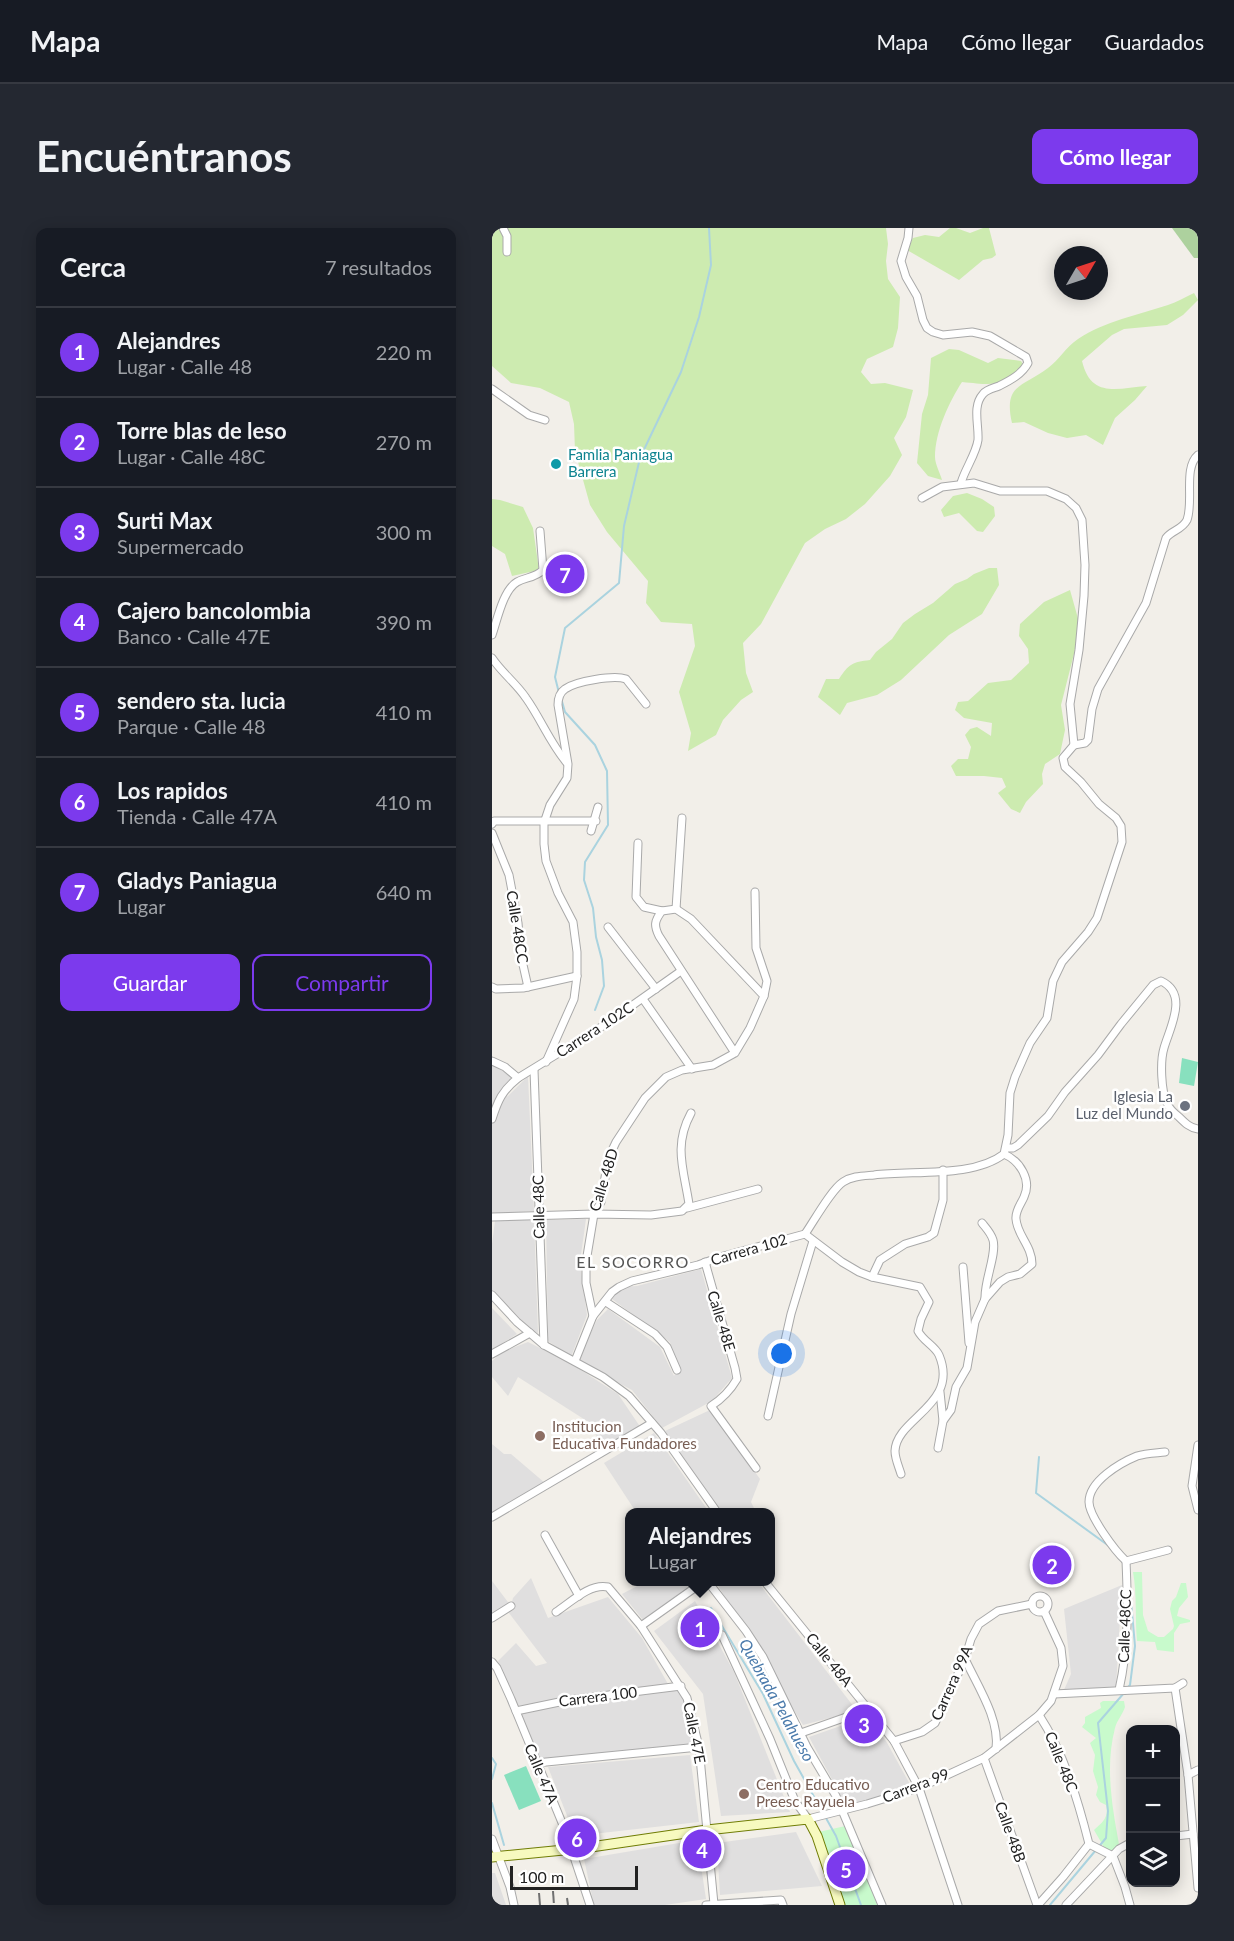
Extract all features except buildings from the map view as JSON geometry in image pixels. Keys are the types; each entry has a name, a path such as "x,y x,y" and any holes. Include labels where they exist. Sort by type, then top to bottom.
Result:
{"street":[{"path":"503,228 507,236 507,252"},
{"path":"909,228 901,261 906,277 917,296 927,328 943,335 972,332 990,336 1026,357 1028,363 1024,371 988,390 980,397 976,412 979,425 977,443 961,483"},
{"path":"492,389 529,415 545,420"},
{"path":"1005,1151 1010,1093 1015,1077 1030,1043 1047,1018 1053,981 1062,962 1097,918 1122,842 1121,826 1116,818 1099,804 1065,767 1064,758 1074,745 1085,743 1088,740 1092,710 1098,689 1146,603 1166,538 1186,523 1190,509 1190,469 1194,458 1198,455"},
{"path":"922,498 942,487 974,483 1000,492 1047,491 1066,499 1076,508 1082,520 1085,543 1084,596 1079,650 1070,704 1074,745"},
{"path":"492,635 512,585 536,576 543,570 540,531"},
{"path":"492,658 527,699 553,745 568,764"},
{"path":"546,1062 574,999 577,976 576,932 546,861 544,822 550,805 567,778 568,764 558,697 565,689 578,684 621,677 626,679 646,704"},
{"path":"591,831 596,821 598,807"},
{"path":"676,909 682,818"},
{"path":"493,823 596,821"},
{"name":"Calle 48CC","path":"492,833 509,874 528,987"},
{"path":"638,843 636,897 639,903 644,907 662,911 676,909 691,919 764,996"},
{"path":"643,999 692,1069 713,1065 735,1053 750,1028 764,996 767,981 756,948 755,892"},
{"path":"662,911 655,922 655,928 735,1053"},
{"path":"608,927 656,989"},
{"name":"Carrera 102C","path":"518,1078 643,999 681,971"},
{"path":"492,987 496,989 528,987 577,976"},
{"path":"805,1234 835,1190 843,1182 855,1177 897,1172 976,1168 996,1161 1005,1151 1018,1145 1048,1116 1153,985 1161,981 1175,994 1176,1003 1174,1021 1163,1049 1161,1062 1164,1097 1174,1114 1190,1128 1198,1130"},
{"path":"492,1061 505,1067 518,1078 507,1087 498,1100 492,1119"},
{"name":"Calle 48D","path":"593,1316 586,1283 586,1262 594,1214 601,1202 608,1159 637,1109 653,1089 666,1077 682,1070 692,1069"},
{"name":"Calle 48C","path":"534,1070 544,1345"},
{"path":"687,1208 689,1204 680,1155 681,1138 691,1113"},
{"path":"943,1421 951,1410 956,1387 967,1368 975,1322 985,1299 1000,1282 1020,1274 1032,1264 1032,1255 1016,1219 1027,1188 1022,1170 1005,1151"},
{"path":"872,1277 880,1260 905,1244 934,1233 943,1200 943,1170"},
{"path":"492,1217 651,1215 682,1211 758,1190"},
{"path":"982,1223 994,1242 984,1288 985,1299"},
{"name":"Carrera 102","path":"575,1361 593,1316 615,1289 632,1281 805,1234 850,1268 872,1277 920,1287 928,1302 918,1331 921,1337 938,1353 942,1376 939,1392"},
{"path":"768,1416 790,1314 813,1241"},
{"name":"Calle 48E","path":"705,1262 737,1379 729,1391 711,1406 756,1468"},
{"path":"963,1267 970,1352"},
{"path":"492,1295 544,1345 603,1377 628,1396 652,1423 714,1508"},
{"path":"606,1302 655,1334 667,1347 677,1370"},
{"path":"492,1354 530,1333"},
{"path":"938,1448 943,1421 939,1392"},
{"path":"901,1474 895,1450 898,1440 903,1432 926,1411 939,1392"},
{"path":"492,1517 652,1423"},
{"path":"1198,1445 1192,1486 1198,1510"},
{"path":"1165,1452 1138,1456 1113,1468 1099,1480 1088,1503 1098,1526 1126,1561 1168,1550"},
{"path":"545,1535 579,1596 556,1612"},
{"name":"Calle 48CC","path":"1120,1690 1129,1619 1126,1561"},
{"name":"Calle 47E","path":"579,1596 597,1586 609,1587 641,1626 687,1698 699,1747 707,1830 710,1905"},
{"path":"641,1626 696,1586"},
{"path":"712,1586 763,1657 840,1811 882,1905"},
{"name":"Calle 48A","path":"769,1586 894,1741 919,1788 958,1905"},
{"path":"1036,1597 1045,1598 1048,1603 1044,1611 1038,1611 1032,1604 1036,1597"},
{"name":"Carrera 99A","path":"894,1741 922,1732 936,1723 979,1624 998,1611 1032,1604"},
{"path":"492,1618 511,1606"},
{"name":"Calle 48C","path":"1044,1611 1061,1648 1063,1666 1051,1701 1039,1715 1049,1731 1068,1776 1090,1844"},
{"path":"722,1635 770,1739 795,1801 810,1819 840,1905"},
{"path":"965,1659 991,1712 997,1741 996,1749"},
{"name":"Calle 47A","path":"492,1662 497,1668 516,1711 571,1849 590,1905"},
{"path":"1054,1694 1175,1688 1183,1683"},
{"name":"Carrera 100","path":"516,1711 568,1700 681,1686"},
{"path":"1175,1688 1188,1775 1198,1888"},
{"path":"801,1733 869,1709"},
{"name":"Carrera 99","path":"495,1856 571,1849 707,1830 810,1819 919,1788 984,1758 1039,1715"},
{"path":"536,1763 699,1747"},
{"name":"Calle 48B","path":"984,1758 1037,1905"},
{"path":"1188,1775 1198,1770"},
{"path":"1180,1836 1193,1834"},
{"path":"492,1839 495,1856 514,1905"},
{"path":"1037,1905 1090,1844 1111,1855 1130,1905"},
{"path":"1066,1905 1111,1855 1126,1846"},
{"name":"Calle 47A","path":"583,1888 584,1905"},
{"path":"710,1905 782,1902"}],"shaded area":[{"path":"492,1064 513,1077 507,1097 528,1076 534,1211 492,1214"},
{"path":"534,1219 538,1333 526,1328 492,1297 492,1244 495,1221"},
{"path":"586,1219 580,1262 587,1315 571,1357 548,1341 546,1220"},
{"path":"701,1269 732,1378 712,1401 662,1428 632,1390 577,1361 597,1320 608,1309 660,1347 674,1376 677,1370 670,1342 612,1299 619,1287 637,1286"},
{"path":"492,1308 517,1334 492,1350"},
{"path":"528,1342 570,1363 618,1394 641,1428 604,1451 590,1423 518,1377 508,1396 492,1377 492,1361 502,1352"},
{"path":"710,1410 760,1479 751,1502 754,1508 718,1508 665,1431"},
{"path":"654,1433 706,1508 633,1508 604,1463"},
{"path":"492,1444 504,1454 511,1454 545,1483 492,1513"},
{"path":"531,1578 548,1618 608,1597 642,1638 668,1684 517,1706 498,1661 516,1643 536,1666 547,1663 509,1613 513,1598"},
{"path":"492,1581 511,1606 492,1615"},
{"path":"1122,1585 1116,1687 1064,1690 1071,1674 1064,1609"},
{"path":"637,1586 696,1586 643,1620 622,1594"},
{"path":"718,1586 761,1586 857,1711 803,1725"},
{"path":"695,1601 734,1672 790,1812 721,1816 703,1694 654,1631"},
{"path":"681,1686 699,1747 536,1763 516,1711"},
{"path":"866,1717 886,1741 912,1788 846,1805 809,1737"},
{"path":"690,1755 699,1822 575,1836 548,1767"},
{"path":"796,1832 822,1886 720,1895 717,1843"},
{"path":"697,1840 706,1899 665,1905 594,1905 584,1859"},
{"path":"492,1873 495,1873 506,1905 492,1905"}],"green space":[{"path":"492,228 886,228 888,279 900,297 898,328 893,347 867,359 861,372 871,384 885,383 913,390 906,417 894,438 902,455 890,476 865,504 846,519 825,529 805,543 761,624 743,643 746,673 753,692 741,700 723,720 716,735 688,751 691,733 679,692 695,646 692,624 661,622 646,603 648,581 607,532 590,505 575,451 574,424 569,402 540,388 511,383 492,366"},
{"path":"950,228 970,233 989,228 996,255 983,260 959,280 907,250 913,238 925,235 939,237"},
{"path":"1172,228 1198,228 1198,258 1194,258"},
{"path":"1194,293 1198,300 1183,315 1167,325 1124,329 1112,335 1082,361 1086,373 1099,386 1116,389 1147,386 1115,418 1103,445 1086,435 1067,438 1048,433 1024,422 1012,423 1010,401 1013,393 1023,383 1052,365 1078,339 1110,323 1168,305"},
{"path":"949,349 959,350 988,363 998,358 1021,361 1024,366 1002,382 982,384 962,382 952,399 937,438 935,460 942,480 928,476 917,463 922,414 928,395 931,358"},
{"path":"967,493 994,507 995,516 983,532 977,531 959,513 944,517 941,510 953,496"},
{"path":"492,499 523,507 533,528 539,570 512,576 505,554 492,546"},
{"path":"989,568 997,568 999,585 982,614 949,635 901,680 877,695 847,703 840,715 818,697 826,679 839,679 852,665 870,660 892,639 903,623 933,603 955,584"},
{"path":"1070,590 1079,622 1078,638 1061,705 1065,730 1060,754 1045,764 1042,774 1043,784 1026,802 1020,813 1011,809 998,793 1006,787 1002,778 956,776 951,766 958,759 968,759 971,747 965,735 970,729 977,727 991,736 992,723 964,718 955,710 958,702 968,701 988,683 1011,680 1029,663 1028,649 1019,636 1020,624 1044,602"},
{"path":"1182,1058 1198,1062 1194,1086 1179,1083"},
{"path":"1133,1572 1142,1572 1143,1615 1148,1631 1158,1637 1164,1637 1173,1629 1170,1609 1172,1601 1181,1583 1186,1583 1188,1597 1179,1608 1177,1616 1190,1620 1190,1622 1180,1624 1174,1633 1174,1652 1157,1650 1155,1642 1137,1641"},
{"path":"1124,1701 1125,1707 1115,1728 1110,1757 1112,1801 1119,1844 1113,1851 1105,1849 1094,1830 1104,1819 1107,1809 1096,1795 1098,1787 1093,1771 1095,1755 1090,1743 1096,1738 1082,1727 1085,1717 1101,1708 1100,1703"},
{"path":"526,1766 541,1801 519,1810 504,1775"},
{"path":"850,1825 877,1905 841,1905 814,1833"}],"waterway":[{"name":"Quebrada Pelahueso","path":"559,693 555,677 565,628 619,583 624,526 640,458 681,372 699,317 711,265 709,228"},
{"name":"Quebrada Pelahueso","path":"561,698 565,712 595,745 607,771 608,825 585,862 584,880 593,908 596,937 602,960 604,986 595,1010"},
{"path":"1039,1457 1036,1493 1109,1546"},
{"path":"1127,1688 1130,1685 1135,1646 1130,1590"},
{"name":"Quebrada Pelahueso","path":"711,1608 763,1694 794,1761 836,1836 861,1905"},
{"path":"1050,1905 1106,1838 1108,1811 1098,1723 1124,1693"},
{"path":"492,1758 496,1764 492,1779"},
{"path":"492,1803 504,1845"}],"railway":[{"path":"553,1891 554,1905"},
{"path":"539,1893 540,1905"},
{"path":"567,1898 568,1905"}],"place":[{"name":"Famlia Paniagua Barrera","path":"556,464"},
{"name":"Gladys Paniagua","path":"565,574"},
{"name":"Iglesia La Luz del Mundo","path":"1185,1106"},
{"name":"Institucion Educativa Fundadores","path":"540,1436"},
{"name":"Torre blas de leso","path":"1052,1565"},
{"name":"Alejandres","path":"700,1628"},
{"name":"Surti Max","path":"864,1724"},
{"name":"Centro Educativo Preesc Rayuela","path":"744,1794"},
{"name":"Los rapidos","path":"577,1838"},
{"name":"Cajero bancolombia","path":"702,1849"},
{"name":"sendero sta. lucia","path":"846,1869"}],"district":[{"name":"EL SOCORRO","path":"633,1262"}]}
